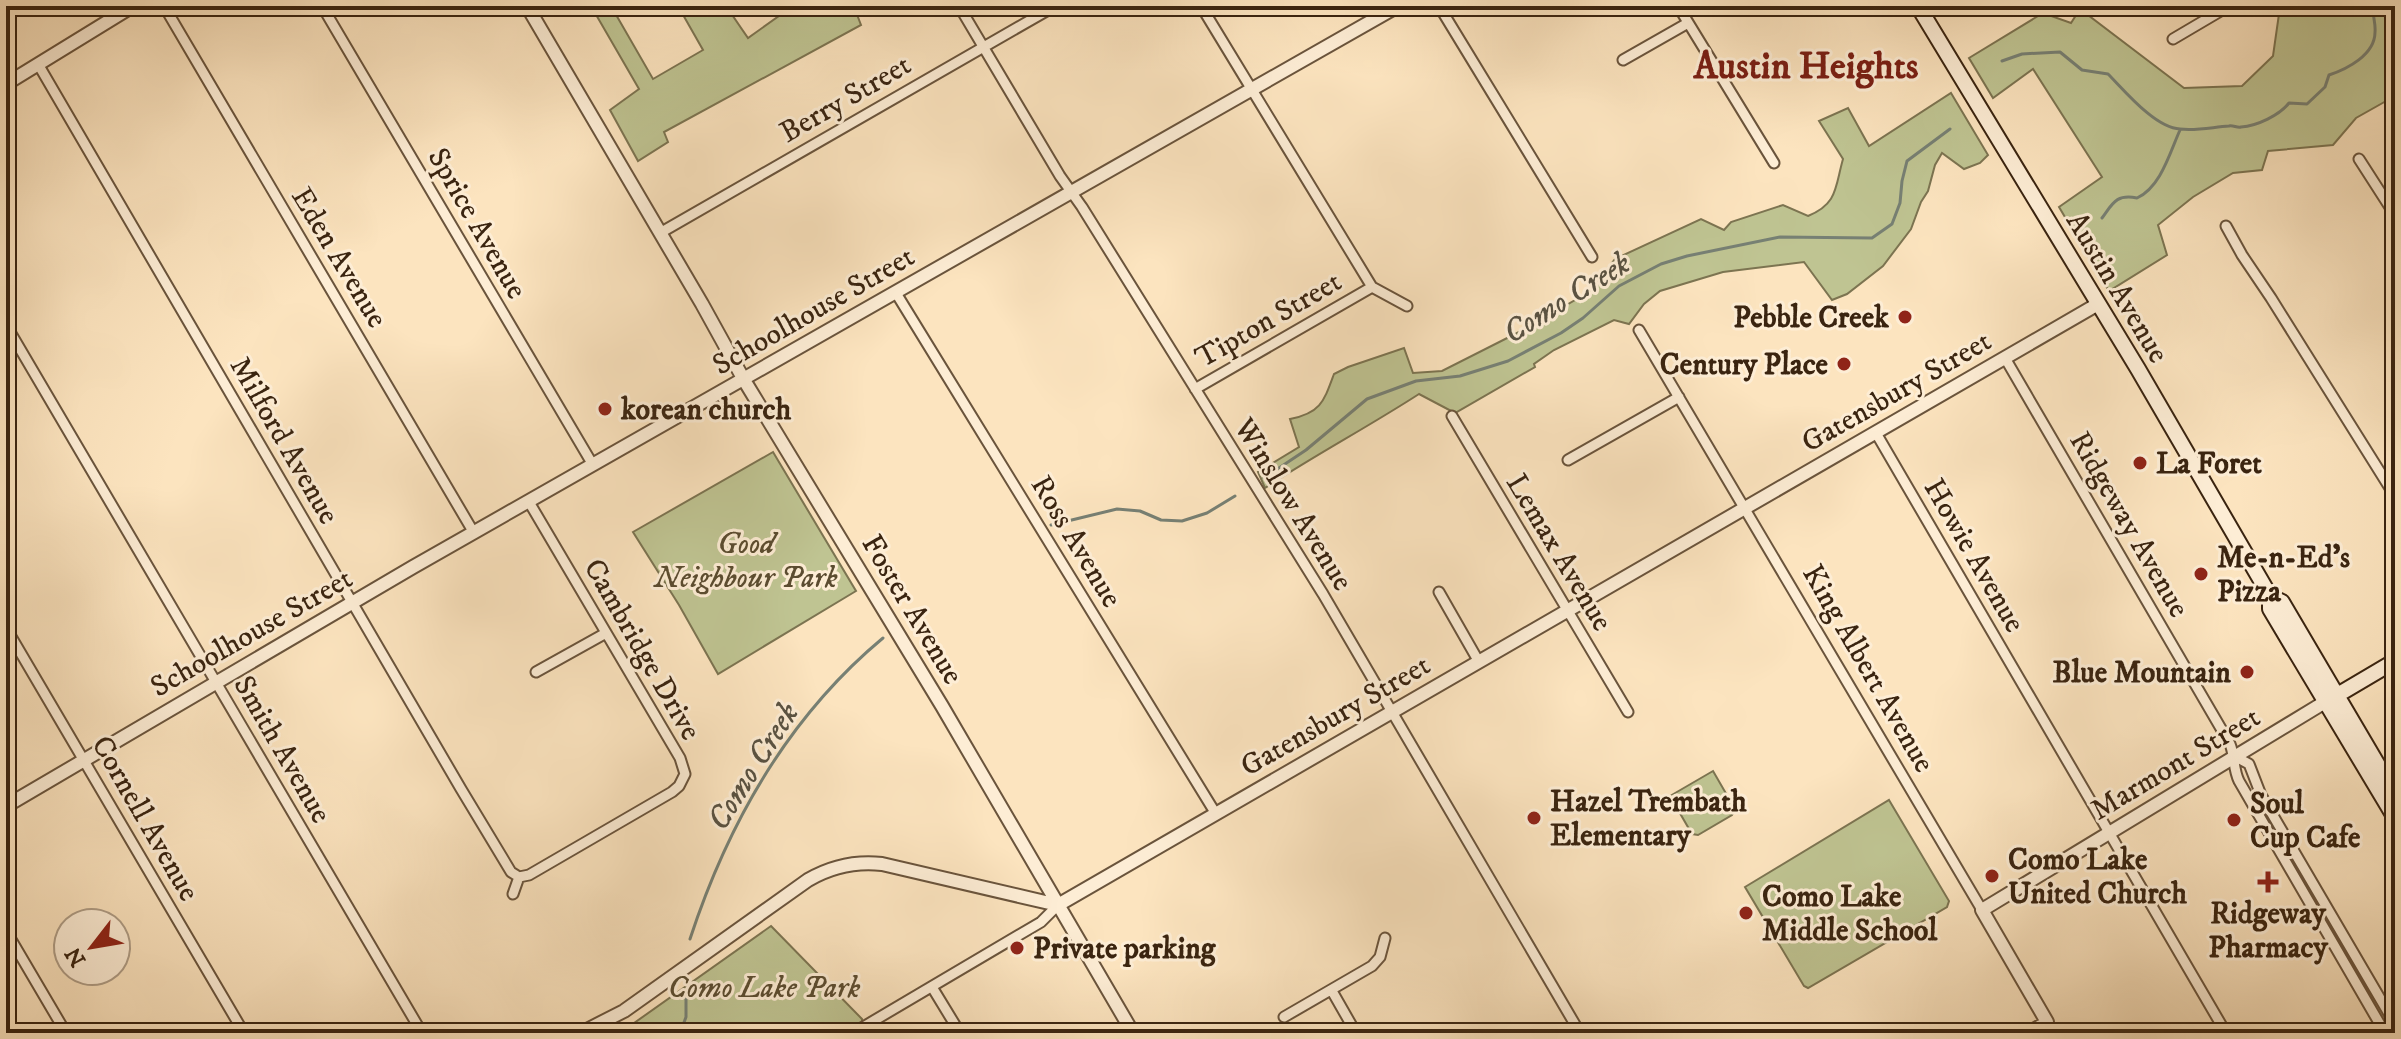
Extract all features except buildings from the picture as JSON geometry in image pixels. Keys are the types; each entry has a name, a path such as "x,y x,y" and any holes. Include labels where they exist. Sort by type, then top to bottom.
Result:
{"main road":[{"name":"Austin Avenue","path":"1918,6 2270,596 2270,609 2395,794"},
{"name":"Marmont Street","path":"2330,699 2395,661"},
{"name":"Austin Avenue","path":"2330,699 2395,818"}],"street":[{"path":"6,84 133,6"},
{"name":"Eden Avenue","path":"164,6 474,533"},
{"name":"Sprice Avenue","path":"322,6 593,465"},
{"name":"Foster Avenue","path":"527,6 744,380 927,681 1133,1033"},
{"name":"Winslow Avenue","path":"959,6 1060,176 1073,192 1323,594 1580,1033"},
{"name":"Berry Street","path":"660,233 1055,6"},
{"path":"1201,6 1372,287"},
{"name":"Schoolhouse Street","path":"6,806 474,533 1398,6"},
{"path":"1439,6 1592,257"},
{"path":"1678,6 1774,163"},
{"path":"2173,39 2229,6"},
{"path":"1623,60 1688,23"},
{"name":"Milford Avenue","path":"38,64 511,872 519,877"},
{"path":"2359,159 2395,215"},
{"path":"2226,226 2395,496"},
{"name":"Tipton Street","path":"1195,389 1372,287 1407,306"},
{"name":"Ross Avenue","path":"896,293 1216,814"},
{"name":"Gatensbury Street","path":"1058,905 2098,304"},
{"name":"Smith Avenue","path":"6,325 422,1033"},
{"name":"King Albert Avenue","path":"1639,330 2050,1028"},
{"name":"Ridgeway Avenue","path":"2005,358 2230,744 2236,757 2235,773 2239,781 2385,1033"},
{"path":"1568,460 1679,397"},
{"name":"Lemax Avenue","path":"1452,416 1628,712"},
{"name":"Howie Avenue","path":"1876,433 2226,1033"},
{"name":"Cambridge Drive","path":"519,877 529,875 672,792 685,774 680,758 529,502"},
{"path":"1439,592 1479,662"},
{"name":"Cornell Avenue","path":"6,628 244,1033"},
{"path":"536,672 606,633"},
{"name":"Marmont Street","path":"1982,910 2330,699"},
{"name":"Ridgeway Avenue","path":"2236,757 2249,764 2261,795 2395,1024"},
{"path":"581,1033 619,1014 808,880 834,867 857,863 882,864 1058,905"},
{"path":"513,894 519,877"},
{"path":"853,1033 1041,922 1058,905"},
{"path":"6,931 66,1033"},
{"path":"1284,1017 1372,966 1380,957 1385,938"},
{"path":"932,987 960,1033"},
{"path":"1332,991 1356,1033"},
{"path":"2029,1033 2050,1028"}],"green space":[{"path":"591,6 611,6 653,79 703,50 678,6 726,6 748,38 793,6 866,6 856,12 861,25 664,132 668,142 638,161 610,110 639,89"},
{"path":"2268,6 2395,6 2395,96 2356,118 2333,145 2268,151 2262,170 2233,173 2193,197 2158,225 2167,255 2109,291 2059,207 2102,177 2033,69 1993,98 1969,58 2043,13 2071,23 2080,9 2184,88 2242,86 2273,56 2279,14"},
{"path":"1951,93 1988,155 1980,163 1964,169 1942,153 1911,229 1883,266 1847,294 1832,300 1804,262 1723,272 1660,291 1644,304 1629,324 1614,320 1554,350 1534,364 1535,367 1455,413 1419,394 1265,488 1258,472 1299,447 1290,419 1309,413 1320,404 1334,374 1404,348 1413,373 1442,371 1589,292 1615,259 1701,219 1724,230 1731,222 1783,205 1808,216 1825,206 1834,194 1843,159 1819,121 1848,108 1869,146"},
{"name":"Good Neighbour Park","path":"773,452 856,591 718,674 633,532"},
{"path":"1713,771 1735,809 1732,815 1698,835 1692,834 1670,796"},
{"path":"1889,800 1949,901 1947,907 1808,988 1745,887"},
{"name":"Como Lake Park","path":"771,926 862,1022 844,1033 620,1033"}],"waterway":[{"name":"Como Creek","path":"2002,61 2022,54 2060,52 2082,70 2108,74 2150,115 2170,127 2193,130 2247,126 2274,116 2289,103 2307,104 2325,87 2329,75 2351,65 2365,54 2374,40 2373,6"},
{"name":"Como Creek","path":"1264,478 1306,450 1367,399 1416,381 1460,376 1508,361 1561,333 1619,286 1661,264 1780,237 1872,238 1892,224 1900,203 1907,161 1950,129"},
{"path":"2102,218 2116,201 2124,197 2137,198 2152,186 2164,168 2180,130"},
{"name":"Como Creek","path":"1051,525 1117,509 1140,511 1161,520 1182,521 1207,513 1235,496"},
{"name":"Como Creek","path":"690,939 723,854 765,775 818,702 883,638"},
{"name":"Como Creek","path":"682,1028 686,1017 686,993"}],"place":[{"name":"Pebble Creek","path":"1905,317"},
{"name":"Century Place","path":"1844,364"},
{"name":"korean church","path":"605,409"},
{"name":"La Foret","path":"2140,463"},
{"name":"Me-n-Ed's Pizza","path":"2201,574"},
{"name":"Blue Mountain","path":"2247,672"},
{"name":"Hazel Trembath Elementary","path":"1534,818"},
{"name":"Soul Cup Cafe","path":"2234,820"},
{"name":"Como Lake United Church","path":"1992,876"},
{"name":"Ridgeway Pharmacy","path":"2268,882"},
{"name":"Como Lake Middle School","path":"1746,913"},
{"name":"Private parking","path":"1017,948"}],"district":[{"name":"Austin Heights","path":"1806,65"}]}
